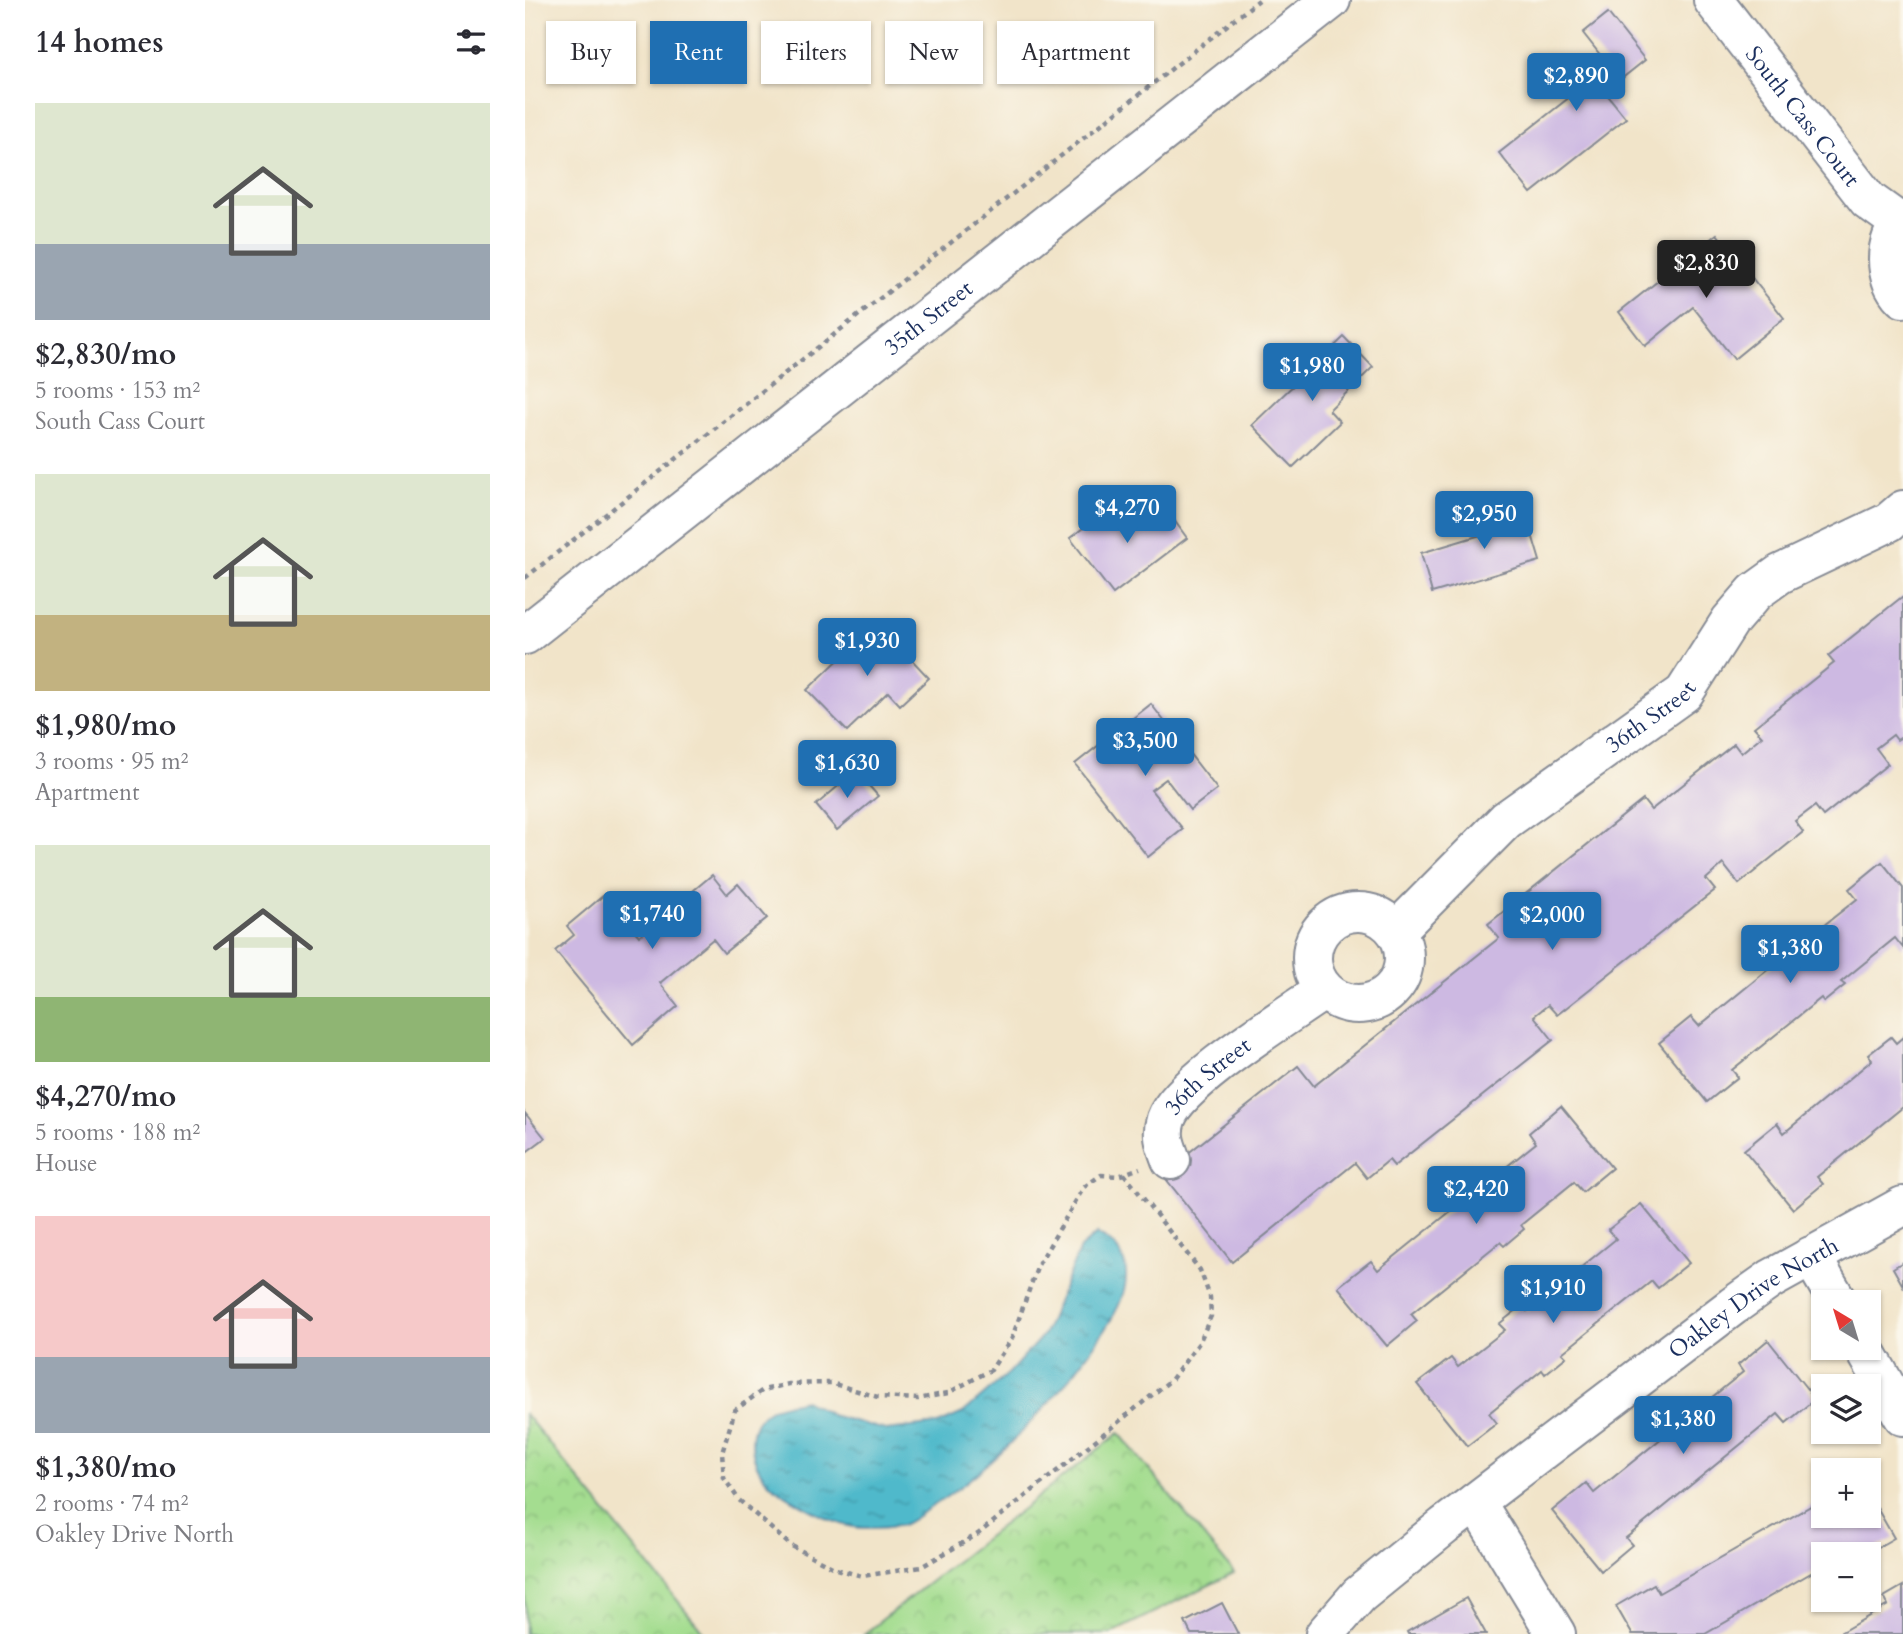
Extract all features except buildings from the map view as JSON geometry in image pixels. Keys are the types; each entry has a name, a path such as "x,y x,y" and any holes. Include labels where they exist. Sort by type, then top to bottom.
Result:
{"street":[{"name":"35th Street","path":"525,635 1331,0"},
{"name":"South Cass Court","path":"1713,0 1860,190 1884,214 1901,222 1891,239 1888,257 1889,275 1903,299"},
{"name":"36th Street","path":"1397,931 1506,820 1684,693 1730,621 1755,592 1780,574 1889,522 1903,510"},
{"path":"1366,912 1384,919 1397,931 1405,953 1404,969 1397,985 1381,999 1365,1004 1348,1004 1324,990 1312,965 1313,950 1318,935 1330,922 1346,914 1366,912"},
{"name":"36th Street","path":"1169,1155 1162,1137 1167,1117 1177,1100 1196,1082 1324,990"},
{"name":"Oakley Drive North","path":"1325,1634 1359,1595 1444,1526 1733,1306 1771,1279 1903,1206"},
{"path":"1811,1256 1831,1290"},
{"path":"1871,1360 1903,1416"},
{"path":"1476,1502 1556,1634"}],"path":[{"path":"525,578 1259,0"},
{"path":"1125,1174 1199,1270 1210,1297 1211,1315 1199,1343 1171,1380 978,1534 921,1567 862,1576 836,1569 790,1545 739,1500 724,1478 722,1453 735,1410 763,1390 789,1384 831,1383 878,1397 918,1399 948,1393 991,1370 1012,1338 1038,1265 1084,1187 1101,1175 1125,1174 1169,1155"}],"green space":[{"path":"525,1414 705,1634 525,1634"},
{"path":"1119,1433 1234,1573 1110,1634 864,1634"}],"water":[{"path":"1097,1234 1118,1251 1126,1271 1123,1294 1112,1318 1075,1371 1029,1425 951,1493 902,1525 861,1528 817,1513 772,1485 760,1471 753,1452 753,1433 761,1416 777,1406 805,1400 831,1415 886,1430 938,1424 963,1413 1009,1373 1044,1334 1080,1248"}]}
